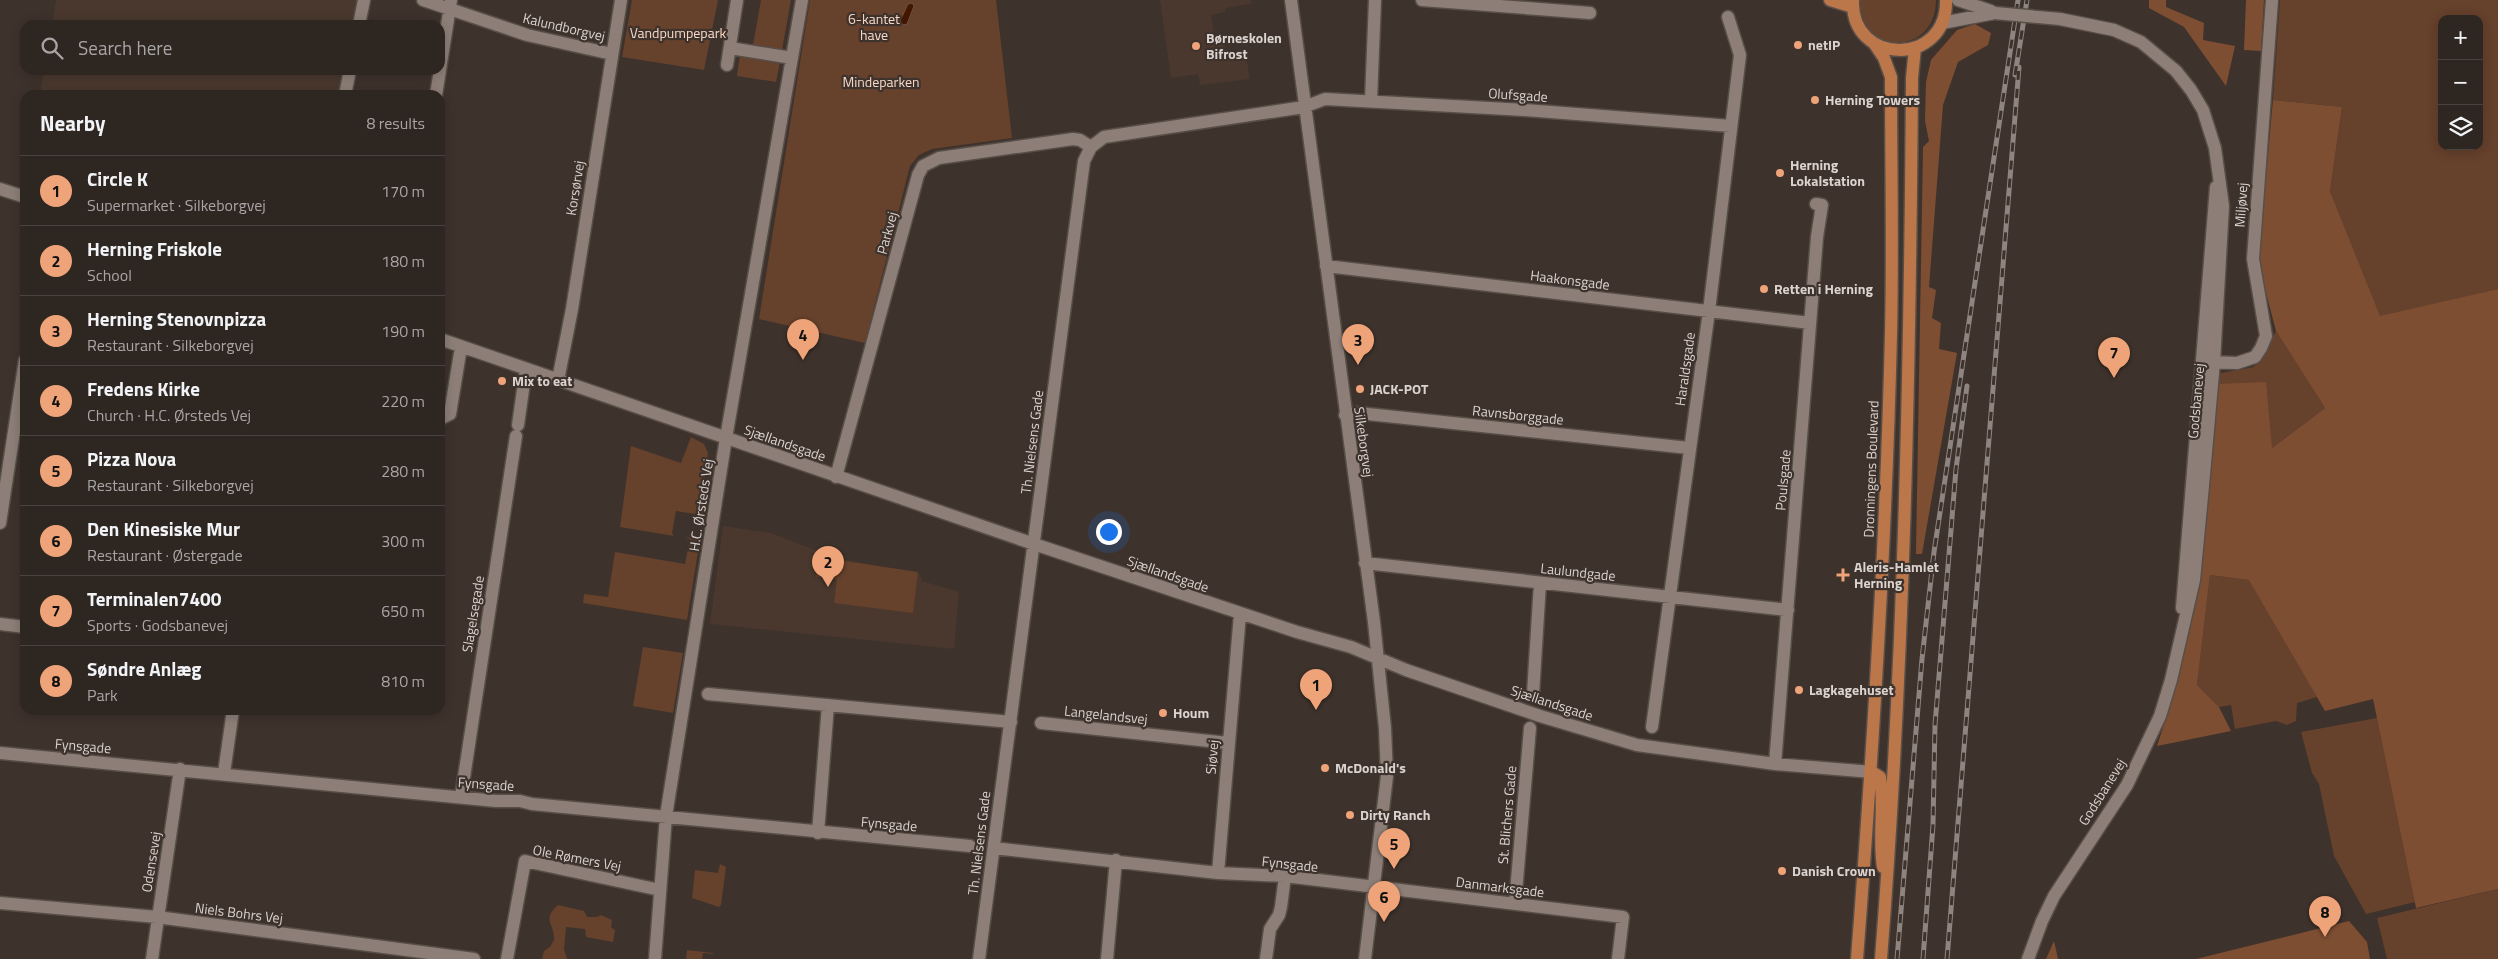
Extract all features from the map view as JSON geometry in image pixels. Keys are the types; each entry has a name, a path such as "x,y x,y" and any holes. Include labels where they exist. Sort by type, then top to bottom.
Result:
{"main road":[{"path":"1830,0 1853,4"},
{"path":"1874,43 1887,49 1901,51 1915,48 1936,34 1942,23 1946,0"},
{"name":"Dronningens Boulevard","path":"1853,4 1859,28 1874,43 1884,58 1891,77 1891,332 1872,772 1857,959"},
{"path":"1882,959 1896,745 1906,519 1911,330 1912,78 1915,48"},
{"path":"1872,772 1886,765 1896,745"},
{"path":"1872,772 1880,777 1882,790 1880,850 1887,887"}],"street":[{"path":"360,20 364,0"},
{"name":"Kalundborgvej","path":"423,0 450,5 527,35 612,54"},
{"name":"Korsørvej","path":"558,380 572,309 621,0"},
{"path":"727,66 737,0"},
{"name":"H.C. Ørsteds Vej","path":"655,959 666,816 726,438 802,0"},
{"name":"Silkeborgvej","path":"1290,0 1378,659 1387,769 1365,959"},
{"path":"1371,100 1376,0"},
{"path":"1422,0 1590,13"},
{"name":"Godsbanevej","path":"1958,0 1995,13 2060,19 2114,30 2142,42 2176,71 2192,90 2209,127 2215,148 2218,170 2209,362 2186,540 2181,633 2165,698 2144,752 2127,785 2054,896 2028,959"},
{"name":"Miljøvej","path":"2209,362 2236,363 2255,357 2266,336 2252,259 2272,0"},
{"path":"445,37 450,5"},
{"name":"Godsbanevej","path":"1942,23 1995,13"},
{"name":"Haraldsgade","path":"1652,727 1709,311 1740,55 1728,17"},
{"path":"730,48 792,58"},
{"path":"346,90 349,75"},
{"path":"437,90 439,75"},
{"name":"Olufsgade","path":"1304,107 1325,99 1371,100 1731,126"},
{"path":"1091,147 1104,137 1304,107"},
{"name":"Parkvej","path":"836,477 918,175 923,166 938,158 1072,140 1080,140 1091,147"},
{"name":"Th. Nielsens Gade","path":"979,959 1084,161 1091,147"},
{"path":"0,189 20,195"},
{"name":"Poulsgade","path":"1775,764 1810,324 1822,205 1816,204"},
{"name":"Haakonsgade","path":"1326,266 1810,324"},
{"name":"Sjællandsgade","path":"445,341 836,477 1240,614 1351,647 1378,659 1540,716 1637,745 1775,764 1872,772"},
{"path":"445,416 450,414 461,347"},
{"name":"Slagelsegade","path":"462,797 526,369"},
{"path":"0,523 20,393"},
{"name":"Ravnsborggade","path":"1345,415 1358,413 1689,448"},
{"name":"Laulundgade","path":"1365,563 1788,610"},
{"path":"1533,694 1540,583"},
{"name":"Siøvej","path":"1218,873 1240,614"},
{"path":"0,624 20,626"},
{"path":"708,694 1011,722"},
{"path":"818,833 828,706"},
{"path":"224,773 232,715"},
{"name":"Langelandsvej","path":"1041,723 1228,742"},
{"name":"St. Blichers Gade","path":"1515,904 1530,728"},
{"name":"Fynsgade","path":"0,753 520,801 532,804 666,816 818,833 970,846"},
{"name":"Odensevej","path":"152,959 180,770"},
{"name":"Fynsgade","path":"994,848 1116,860 1218,873 1284,876 1374,888"},
{"path":"1107,959 1116,860"},
{"name":"Ole Rømers Vej","path":"507,959 525,861 660,890"},
{"path":"1266,959 1270,929 1279,915 1281,907 1284,876"},
{"name":"Danmarksgade","path":"1374,888 1623,917 1618,959"},
{"name":"Niels Bohrs Vej","path":"0,903 157,918 474,959"}],"shaded area":[{"path":"56,0 369,0 366,20 53,20"},
{"name":"Børneskolen Bifrost","path":"1160,0 1251,0 1251,4 1225,8 1225,12 1211,15 1214,35 1223,34 1227,58 1246,56 1250,79 1200,85 1198,74 1171,78"},
{"path":"2149,0 2166,0 2166,7 2204,23 2203,40 2235,46 2226,86 2184,27 2149,8"},
{"path":"2246,0 2264,0 2261,51 2244,50"},
{"path":"912,3 914,6 907,24 903,25 900,21 908,4"},
{"path":"1975,24 1991,33 1988,45 1958,62 1943,105 1929,287 1936,290 1932,318 1941,323 1939,349 1957,353 1922,554 1916,554 1923,147 1929,141 1925,121 1926,82 1931,60 1957,30"},
{"path":"43,75 356,75 354,90 41,90"},
{"path":"2273,100 2342,107 2330,191 2380,316 2498,289 2498,889 2416,908 2373,699 2325,711 2249,580 2210,575 2197,685 2219,707 2231,731 2157,746 2175,690 2198,568 2216,384 2266,382 2272,448 2325,408 2276,331 2258,262"},
{"path":"723,526 771,533 836,558 920,574 922,581 959,592 954,649 710,624"},
{"path":"2349,921 2367,942 2370,959 2196,959"},
{"path":"2054,941 2058,959 2046,959"}],"green space":[{"name":"Vandpumpepark","path":"632,0 718,0 704,70 622,57"},
{"path":"761,0 791,0 782,50 753,45"},
{"name":"Mindeparken","path":"810,0 996,0 1012,138 932,149 919,155 910,166 865,343 759,319"},
{"path":"1859,0 1936,0 1933,19 1924,32 1912,40 1898,43 1883,40 1871,32 1862,19"},
{"path":"2280,0 2498,0 2498,289 2380,317 2330,191 2342,107 2273,100"},
{"path":"740,55 780,62 776,82 737,76"},
{"path":"2276,331 2325,408 2272,448 2216,384 2216,374 2254,367"},
{"path":"691,437 704,444 708,453 701,515 676,511 672,533 674,536 620,527 631,446 681,463"},
{"path":"685,537 700,539 687,620 583,603 584,594 608,597 615,552 685,564 690,539"},
{"path":"818,557 918,572 913,613 834,603 837,579 816,577"},
{"path":"2210,575 2250,580 2317,697 2297,703 2296,721 2287,725 2276,721 2235,729 2231,705 2219,707 2197,685"},
{"path":"643,647 683,653 673,713 633,706"},
{"path":"2377,718 2415,902 2366,914 2334,856 2319,784 2312,773 2301,732"},
{"path":"720,864 726,867 721,905 719,907 692,898 695,870 718,873"},
{"path":"2498,889 2498,959 2387,959 2377,918"},
{"path":"558,905 584,911 587,917 601,915 612,920 611,927 615,930 613,942 586,937 585,929 566,927 564,949 567,959 542,959 544,951 550,947 554,940 550,915"},
{"path":"687,950 713,954 703,953 702,959 686,959"}],"railway":[{"path":"1897,959 1922,659 1934,552 2018,0"},
{"path":"2015,75 2027,0"},
{"path":"1947,959 2019,67"},
{"path":"1923,959 1933,825 1935,725 1956,469 1967,386"}],"place":[{"name":"netIP","path":"1798,45"},
{"name":"Børneskolen Bifrost","path":"1196,46"},
{"name":"Herning Towers","path":"1815,100"},
{"name":"Herning Lokalstation","path":"1780,173"},
{"name":"Retten i Herning","path":"1764,289"},
{"name":"Fredens Kirke","path":"803,360"},
{"name":"Herning Stenovnpizza","path":"1358,365"},
{"name":"Terminalen7400","path":"2114,378"},
{"name":"Mix to eat","path":"502,381"},
{"name":"JACK-POT","path":"1360,389"},
{"name":"Aleris-Hamlet Herning","path":"1843,575"},
{"name":"Herning Friskole","path":"828,587"},
{"name":"Lagkagehuset","path":"1799,690"},
{"name":"Circle K","path":"1316,710"},
{"name":"Houm","path":"1163,713"},
{"name":"McDonald's","path":"1325,768"},
{"name":"Dirty Ranch","path":"1350,815"},
{"name":"Pizza Nova","path":"1394,869"},
{"name":"Danish Crown","path":"1782,871"},
{"name":"Den Kinesiske Mur","path":"1384,922"},
{"name":"Søndre Anlæg","path":"2325,937"}],"park label":[{"name":"6-kantet have","path":"874,28"}]}
